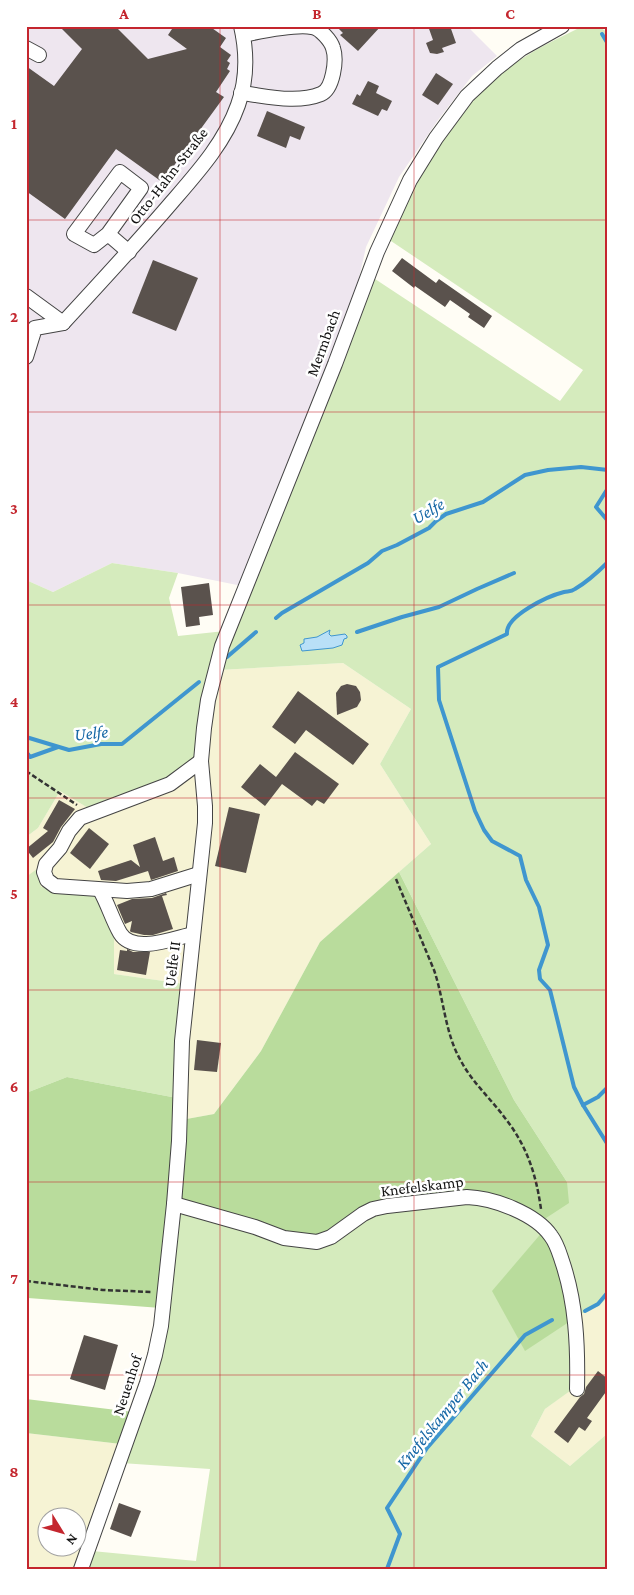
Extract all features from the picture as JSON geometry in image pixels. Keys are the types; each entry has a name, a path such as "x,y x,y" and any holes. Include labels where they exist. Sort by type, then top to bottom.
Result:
{"street":[{"name":"Mermbach","path":"204,728 213,678 233,617 335,364 377,252 410,180 436,138 468,96 497,68 521,49 562,26"},
{"path":"241,93 291,99 311,97 323,93 330,85 334,71 333,49 325,36 314,27 242,31"},
{"name":"Otto-Hahn-Straße","path":"63,323 129,252 216,148 230,124 241,93 245,60 242,31"},
{"path":"26,48 38,56"},
{"path":"120,172 141,188 108,234 94,246 74,234 120,172"},
{"path":"108,234 129,252"},
{"path":"26,296 63,323"},
{"path":"26,357 29,339 35,328 63,323"},
{"name":"Uelfe II","path":"174,1204 179,1141 182,1041 203,851 205,806 201,761 204,728"},
{"path":"200,874 151,889 127,891 55,886 46,880 44,872 46,864 60,848 80,818 170,784 201,761"},
{"path":"100,890 107,901 121,934 127,941 136,944 148,944 194,934"},
{"name":"Knefelskamp","path":"174,1204 255,1227 284,1238 317,1242 341,1231 363,1214 373,1209 387,1206 467,1196 493,1202 520,1212 534,1219 548,1231 556,1244 569,1283 575,1316 578,1362 576,1389"},
{"name":"Neuenhof","path":"81,1569 155,1356 166,1292 174,1204"}],"path":[{"path":"26,771 92,814"},
{"path":"396,879 439,984 453,1043 460,1061 520,1139 529,1158 540,1201 541,1225"},
{"path":"26,1281 104,1290 166,1292"}],"shaded area":[{"path":"26,26 467,26 497,56 472,76 438,120 399,177 366,247 353,305 242,586 178,573 112,563 53,592 26,580"},
{"path":"343,663 411,709 380,764 431,844 320,942 261,1051 214,1114 181,1120 204,761 219,670"},
{"path":"200,765 201,782 185,984 114,974 114,938 26,877 26,837 38,828 60,791 93,811"},
{"path":"608,1297 608,1433 570,1466 531,1436 545,1409 570,1390 577,1316 599,1306"},
{"path":"26,1433 121,1444 88,1540 88,1508 38,1508 38,1558 82,1558 78,1569 26,1569"}],"green space":[{"path":"583,26 593,26 608,33 608,1297 599,1306 577,1316 540,1222 567,1182 514,1100 399,872 431,844 380,764 411,709 343,663 219,670 372,277 560,401 583,370 388,239 410,192 426,164 453,125 473,101 495,79 515,63 537,49"},
{"path":"112,563 178,573 169,598 178,636 225,631 199,759 169,782 93,811 60,791 38,828 26,837 26,580 53,592"},
{"path":"37,869 41,887 96,892 114,938 114,974 185,984 177,1098 67,1077 26,1093 26,877"},
{"path":"399,872 514,1100 567,1182 569,1203 540,1222 494,1200 402,1202 317,1240 176,1202 181,1120 214,1114 261,1051 320,942"},
{"path":"67,1077 177,1098 161,1308 26,1299 26,1093"},
{"path":"433,1203 491,1203 544,1230 572,1320 574,1388 545,1409 531,1436 570,1466 608,1433 608,1569 86,1569 92,1551 196,1561 210,1469 121,1463 140,1415 176,1208 363,1216"},
{"path":"544,1230 551,1238 572,1320 525,1351 492,1291"},
{"path":"26,1399 133,1412 121,1444 26,1433"}],"water":[{"path":"330,630 329,634 331,636 345,634 347,636 342,645 333,648 302,651 300,645 304,643 304,639 317,637"}],"building":[{"path":"59,26 115,26 148,59 187,49 168,35 174,26 209,26 226,38 220,47 231,55 227,61 230,63 227,69 230,71 216,92 224,97 162,182 116,149 65,219 26,191 26,66 54,86 82,49"},
{"path":"336,26 381,26 358,51 340,35 343,33"},
{"path":"428,26 450,26 456,43 442,48 444,52 430,53 426,43 433,40"},
{"path":"436,73 453,84 438,105 422,95"},
{"path":"368,81 379,86 376,93 392,101 387,111 382,109 378,116 352,104 357,94 360,96"},
{"path":"267,111 305,127 300,140 290,136 286,148 257,136"},
{"path":"402,258 436,283 439,279 492,316 484,328 468,317 470,314 450,300 445,307 415,286 414,288 392,271"},
{"path":"153,260 198,278 176,331 132,313"},
{"path":"209,583 213,615 199,617 200,625 186,627 181,587"},
{"path":"347,684 356,686 360,692 361,700 357,707 337,715 336,693 341,686"},
{"path":"298,691 369,744 353,765 306,730 295,744 272,727"},
{"path":"295,752 339,784 324,804 317,800 312,806 282,784 265,806 241,787 260,764 276,777"},
{"path":"59,800 75,809 61,827 53,842 33,858 26,849 48,831 43,828"},
{"path":"229,807 260,814 246,873 215,866"},
{"path":"89,828 109,844 90,869 70,853"},
{"path":"155,837 163,861 174,857 178,871 151,880 148,871 116,881 101,880 98,871 131,860 140,867 133,845"},
{"path":"166,893 167,895 162,896 173,929 153,935 131,932 132,921 125,924 117,905 132,899 152,898"},
{"path":"127,949 133,952 150,952 146,975 117,970 120,950 127,951"},
{"path":"197,1040 221,1043 217,1072 194,1070"},
{"path":"84,1335 118,1345 105,1390 70,1379"},
{"path":"598,1371 608,1379 608,1389 587,1418 592,1421 585,1431 579,1427 568,1443 554,1432 584,1394 586,1387"},
{"path":"119,1503 141,1511 131,1537 110,1529"}],"waterway":[{"name":"Mermbach","path":"602,34 608,44"},
{"name":"Uelfe","path":"276,618 368,563 382,551 429,528 446,514 483,502 525,475 548,470 581,467 608,470"},
{"path":"608,488 596,507 608,521"},
{"path":"608,562 574,590 538,602 520,614 508,627 507,634 438,667 439,700 475,811 484,830 492,841 520,856 526,880 539,907 548,945 539,970 540,979 550,990 574,1087 583,1105 598,1097 608,1087"},
{"path":"357,632 439,607 514,573"},
{"name":"Uelfe","path":"227,657 256,632"},
{"name":"Uelfe","path":"26,737 69,750 101,744 122,744 199,682"},
{"path":"26,754 30,757 58,747"},
{"path":"583,1105 608,1145"},
{"name":"Knefelskamper Bach","path":"585,1311 598,1304 608,1292"},
{"name":"Knefelskamper Bach","path":"387,1569 400,1534 387,1508 427,1448 525,1335 552,1320"}]}
